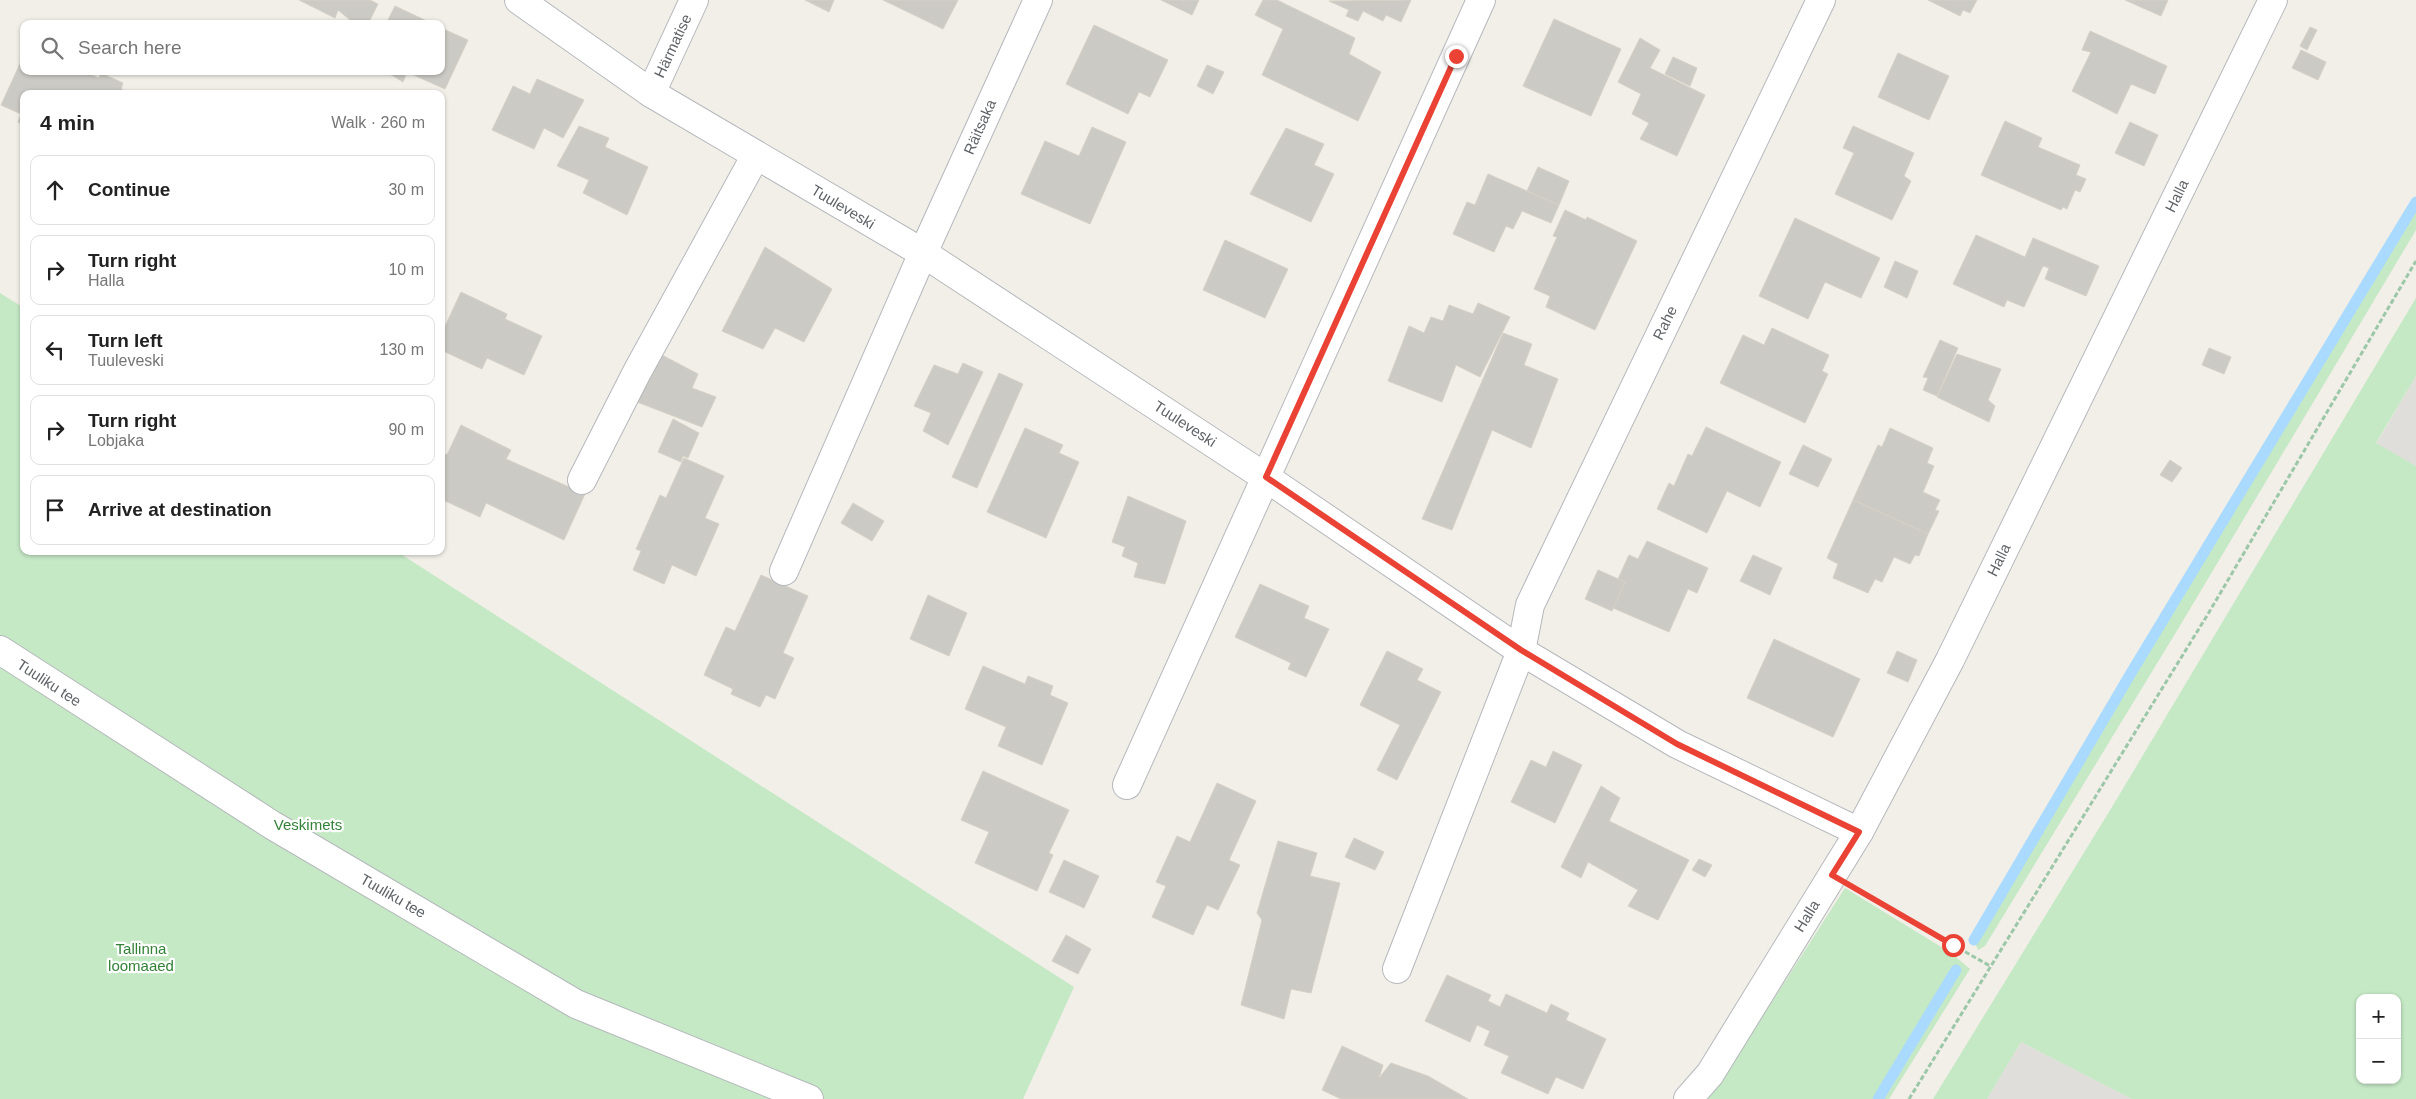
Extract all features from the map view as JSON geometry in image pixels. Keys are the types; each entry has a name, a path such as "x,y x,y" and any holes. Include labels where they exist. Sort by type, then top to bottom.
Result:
{"street":[{"name":"Tuuleveski","path":"519,0 651,93 923,254 1266,477 1521,650 1677,744 1859,832"},
{"name":"Härmatise","path":"651,93 694,0"},
{"name":"Räitsaka","path":"784,572 923,254 1038,0"},
{"path":"1127,784 1480,0"},
{"name":"Rahe","path":"1397,968 1521,650 1530,605 1822,0"},
{"name":"Halla","path":"1688,1099 1710,1074 1859,832 1950,660 2273,0"},
{"path":"582,480 637,372 756,155"},
{"name":"Tuuliku tee","path":"0,650 272,825 576,1004 809,1099"}],"path":[{"path":"1909,1099 2208,614 2416,261"},
{"path":"1832,875 1990,966"}],"shaded area":[{"path":"2416,376 2416,466 2376,444"},
{"path":"2021,1042 2132,1099 1987,1099"}],"green space":[{"path":"2416,202 2416,230 2181,624 1985,946 1978,950 1974,940 2131,673"},
{"name":"Veskimets","path":"0,293 20,306 20,555 402,555 1074,987 1023,1099 0,1099"},
{"path":"2416,298 2416,376 2376,443 2416,466 2416,1099 2132,1099 2021,1042 1987,1099 1933,1099 2115,802"},
{"path":"1845,888 1951,953 1970,969 1889,1099 1702,1099 1741,1050"}],"building":[{"path":"299,0 370,0 378,4 370,20 350,20 338,10 335,18"},
{"path":"805,0 834,0 829,12"},
{"path":"883,0 958,0 943,29"},
{"path":"1161,0 1199,0 1192,15"},
{"path":"1263,0 1277,0 1355,38 1349,54 1381,72 1358,121 1262,75 1283,29 1255,15"},
{"path":"1411,0 1401,22 1386,15 1383,21 1363,11 1358,21 1346,16 1349,10 1329,1"},
{"path":"1928,0 1977,0 1970,13 1963,10 1960,16"},
{"path":"2125,0 2168,0 2161,16"},
{"path":"395,6 425,20 388,20"},
{"path":"1554,19 1621,49 1591,116 1523,86"},
{"path":"1094,25 1168,60 1150,97 1139,92 1128,114 1066,84"},
{"path":"2310,27 2317,30 2307,50 2300,46"},
{"path":"445,30 468,40 445,89 414,75 445,75"},
{"path":"2090,31 2167,66 2155,94 2131,84 2117,114 2072,91 2091,52 2082,50"},
{"path":"1640,38 1660,50 1650,68 1705,95 1677,156 1640,139 1649,123 1632,114 1641,94 1618,82"},
{"path":"2301,50 2326,62 2318,80 2292,68"},
{"path":"1898,53 1949,76 1929,120 1878,97"},
{"path":"1673,57 1697,68 1690,86 1665,74"},
{"path":"20,64 20,75 92,75 99,78 100,75 105,75 123,83 121,89 123,90 20,90 20,114 1,105"},
{"path":"1207,65 1224,72 1213,94 1197,86"},
{"path":"392,75 406,75 403,82"},
{"path":"537,79 584,100 563,138 544,128 534,149 492,130 513,86 530,94"},
{"path":"2005,121 2042,138 2038,147 2080,165 2076,175 2086,179 2080,192 2075,190 2067,209 2063,207 2061,210 1981,175"},
{"path":"2130,122 2158,135 2144,166 2115,153"},
{"path":"579,126 609,138 605,147 648,167 627,215 583,193 589,180 557,166"},
{"path":"1853,126 1914,153 1904,176 1911,181 1892,220 1835,194 1854,153 1843,148"},
{"path":"1092,127 1126,142 1090,224 1021,194 1045,141 1079,156"},
{"path":"1286,128 1324,144 1314,165 1334,174 1311,222 1250,194"},
{"path":"1538,167 1569,181 1559,205 1527,191"},
{"path":"1488,174 1559,205 1551,223 1522,211 1513,229 1506,226 1494,252 1453,234 1467,202 1475,205"},
{"path":"1565,210 1586,220 1587,217 1637,241 1595,330 1546,307 1550,296 1534,289 1557,237 1553,236"},
{"path":"1795,218 1880,258 1861,298 1825,282 1808,319 1759,296"},
{"path":"1976,235 2025,257 2033,238 2099,266 2086,296 2045,279 2049,268 2043,266 2024,307 2007,300 2004,307 1953,284"},
{"path":"1225,240 1288,269 1265,318 1203,290"},
{"path":"765,247 832,289 804,342 775,328 763,349 722,331"},
{"path":"1895,261 1918,271 1907,298 1884,287"},
{"path":"461,292 507,314 505,319 542,336 524,375 487,358 482,369 445,352 445,326"},
{"path":"1478,303 1510,317 1480,377 1456,365 1442,402 1388,381 1409,326 1424,333 1431,317 1443,321 1449,305 1473,314"},
{"path":"1772,328 1829,355 1822,371 1828,374 1805,423 1720,383 1743,335 1764,345"},
{"path":"1503,333 1532,344 1524,365 1558,379 1531,448 1492,430 1452,530 1422,519"},
{"path":"1940,340 1958,348 1937,396 1923,390 1928,378 1923,377"},
{"path":"2209,348 2231,357 2224,374 2202,365"},
{"path":"660,354 698,374 692,388 716,397 702,427 637,402"},
{"path":"1957,354 2001,369 1988,400 1995,406 1989,422 1937,397"},
{"path":"963,363 983,372 948,445 923,431 931,413 914,406 934,365 958,374"},
{"path":"999,373 1023,384 977,488 952,477"},
{"path":"673,419 699,433 688,458 683,456 681,462 658,452"},
{"path":"461,425 511,450 506,459 585,494 564,540 486,503 480,517 445,501 445,454 447,455"},
{"path":"1706,427 1781,462 1760,507 1727,491 1707,533 1657,509 1669,483 1674,486 1688,454 1692,456"},
{"path":"1025,428 1063,445 1059,453 1079,462 1046,538 987,512"},
{"path":"1890,428 1933,448 1927,463 1934,466 1923,492 1940,500 1935,510 1939,511 1928,534 1853,500 1878,445 1882,447"},
{"path":"1803,445 1832,459 1818,487 1789,474"},
{"path":"684,458 724,476 705,518 719,524 696,576 672,565 664,584 633,570 641,551 636,549 660,495 666,498"},
{"path":"2170,460 2182,468 2172,482 2160,475"},
{"path":"1128,496 1186,521 1165,584 1134,577 1138,563 1122,556 1125,547 1112,542"},
{"path":"1853,500 1928,534 1919,556 1915,555 1910,564 1894,557 1882,582 1875,579 1868,593 1833,578 1838,564 1827,558"},
{"path":"853,503 884,521 872,541 841,523"},
{"path":"1647,541 1708,568 1697,593 1688,589 1669,632 1613,608 1625,582 1618,579 1629,555 1638,559"},
{"path":"1753,555 1782,568 1770,595 1740,581"},
{"path":"1598,570 1625,582 1612,611 1585,599"},
{"path":"761,575 808,596 783,653 794,658 775,699 766,695 760,707 731,694 733,689 704,675 726,627 735,631"},
{"path":"1260,584 1309,606 1304,618 1329,629 1306,677 1288,669 1291,663 1235,637"},
{"path":"928,595 967,613 949,656 910,639"},
{"path":"1774,639 1860,679 1833,737 1747,698"},
{"path":"1387,651 1423,669 1417,680 1441,692 1397,780 1377,770 1400,725 1360,705"},
{"path":"1897,651 1917,660 1908,682 1887,673"},
{"path":"983,666 1025,684 1028,676 1053,686 1050,695 1068,703 1042,765 998,746 1006,727 965,709"},
{"path":"1553,751 1582,765 1555,823 1511,802 1531,760 1546,767"},
{"path":"983,771 1069,810 1049,853 1053,855 1037,891 975,863 989,832 961,820"},
{"path":"1217,783 1256,801 1229,860 1240,865 1218,910 1207,905 1193,935 1152,917 1166,886 1156,882 1177,836 1190,842"},
{"path":"1601,786 1620,798 1609,821 1689,860 1658,920 1628,906 1638,890 1588,862 1581,878 1561,867"},
{"path":"1354,838 1384,852 1375,870 1345,857"},
{"path":"1278,841 1317,853 1310,876 1340,883 1311,993 1291,989 1284,1019 1241,1005 1262,920 1257,913"},
{"path":"1699,859 1712,865 1705,877 1692,870"},
{"path":"1064,860 1099,876 1084,908 1049,892"},
{"path":"1066,935 1091,949 1078,974 1052,961"},
{"path":"1447,975 1491,995 1488,1001 1500,1007 1506,994 1547,1013 1551,1004 1569,1013 1566,1020 1606,1039 1583,1089 1556,1077 1548,1094 1501,1073 1509,1056 1484,1045 1490,1031 1477,1025 1470,1042 1425,1021"},
{"path":"1342,1046 1383,1065 1379,1078 1391,1063 1428,1076 1468,1099 1341,1099 1322,1090"}],"waterway":[{"path":"1974,940 2131,673 2416,202"},
{"path":"1878,1099 1956,970"}],"route":[{"path":"1456,56 1266,477 1521,650 1677,744 1859,832 1832,875 1953,945"}],"park label":[{"name":"Tallinna loomaaed","path":"141,958"}]}
